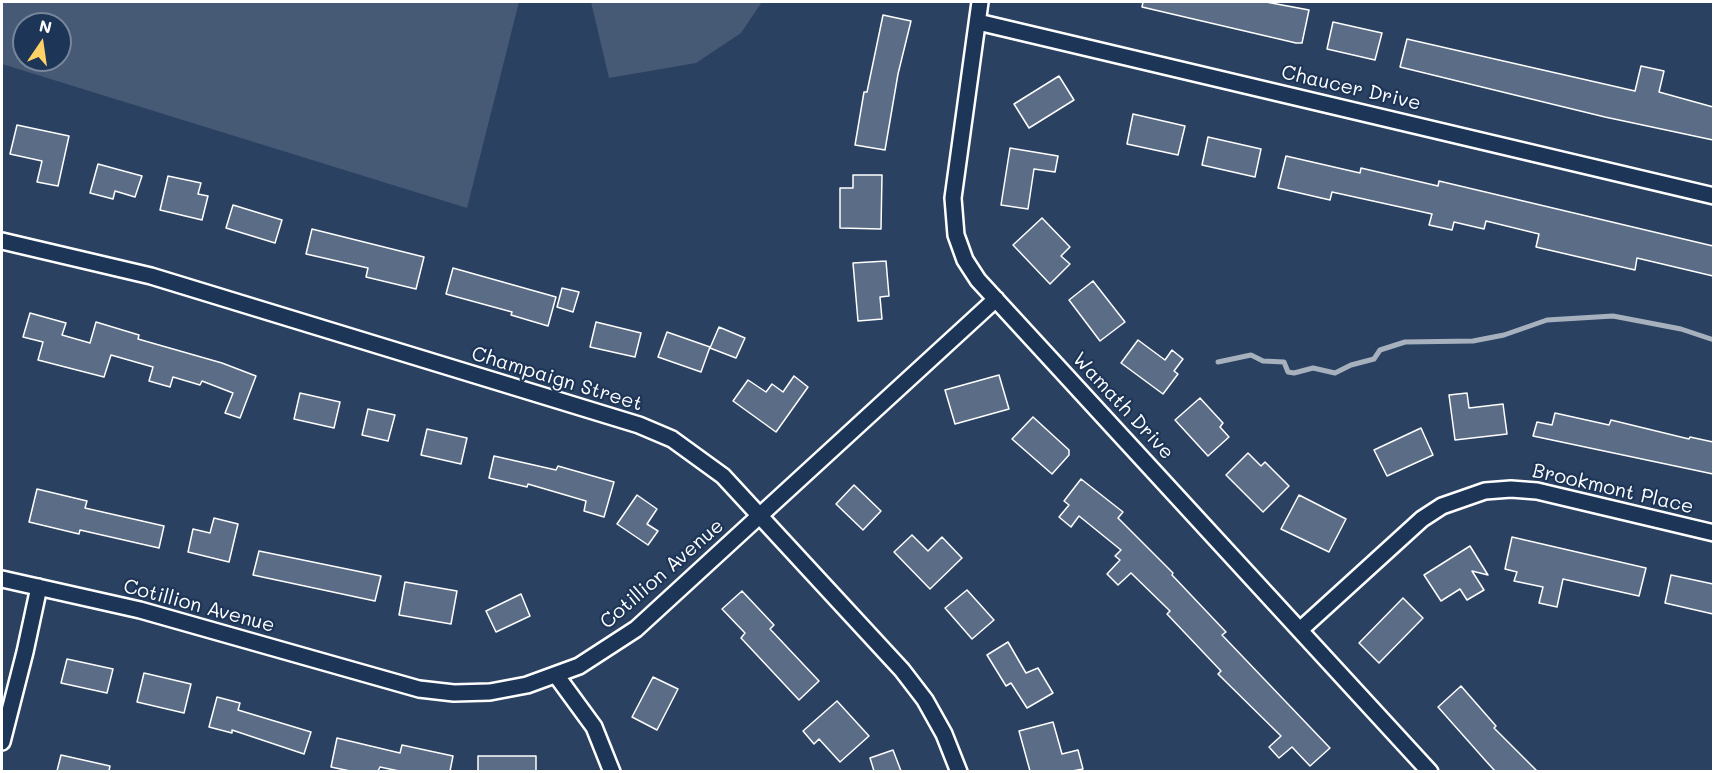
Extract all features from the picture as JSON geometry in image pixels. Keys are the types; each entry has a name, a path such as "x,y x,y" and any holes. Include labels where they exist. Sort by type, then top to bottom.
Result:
{"street":[{"name":"Wamath Drive","path":"980,2 953,198 953,223 965,260 996,299 1430,771"},
{"name":"Chaucer Drive","path":"978,22 1713,196"},
{"name":"Champaign Street","path":"2,241 151,276 639,425 672,440 710,465 902,670 925,700 939,725 959,771"},
{"name":"Cotillion Avenue","path":"2,579 195,624 351,672 418,689 454,693 490,692 556,675 606,651 636,629 996,299"},
{"name":"Brookmont Place","path":"1300,630 1422,519 1464,496 1511,489 1537,491 1713,533"},
{"path":"2,742 39,587"},
{"path":"556,675 594,727 612,771"}],"shaded area":[{"path":"2,2 519,2 467,208 28,72 72,72 72,12 12,12 12,67 2,64"},
{"path":"591,2 762,2 741,33 696,63 609,78"}],"building":[{"path":"1143,2 1266,2 1309,10 1302,43 1296,43 1142,7"},
{"path":"883,15 911,21 898,74 885,150 855,145 864,92 867,92"},
{"path":"1333,22 1382,33 1375,60 1327,49"},
{"path":"1407,39 1635,91 1641,66 1664,71 1659,92 1713,107 1713,140 1605,117 1400,67"},
{"path":"1059,76 1074,100 1029,128 1014,104"},
{"path":"1133,114 1185,126 1178,155 1127,144"},
{"path":"17,125 69,136 58,186 37,182 42,161 10,154"},
{"path":"1208,137 1261,149 1255,177 1202,165"},
{"path":"1010,148 1058,156 1055,172 1034,169 1028,209 1001,205"},
{"path":"1286,156 1360,173 1361,168 1438,186 1439,181 1713,246 1713,276 1637,258 1635,270 1536,247 1539,234 1486,221 1484,229 1454,222 1452,230 1429,225 1432,214 1332,192 1330,200 1278,188"},
{"path":"98,164 142,176 135,197 115,191 113,199 90,193"},
{"path":"853,175 882,175 881,229 840,228 840,188 853,188"},
{"path":"168,176 201,183 198,194 208,196 202,220 160,210"},
{"path":"233,205 282,220 275,243 226,228"},
{"path":"1042,218 1070,247 1061,256 1070,264 1050,284 1013,245"},
{"path":"312,229 424,257 416,289 366,277 368,268 306,254"},
{"path":"886,261 889,296 880,297 882,319 858,321 853,263"},
{"path":"453,268 556,297 548,326 511,315 512,312 446,294"},
{"path":"1093,281 1125,322 1100,341 1069,300"},
{"path":"562,288 579,292 573,312 557,307"},
{"path":"30,313 66,323 62,335 90,343 96,322 139,335 138,339 222,363 256,376 240,418 225,413 233,393 202,381 200,385 173,377 170,387 149,381 153,367 111,355 104,377 38,360 43,342 23,337"},
{"path":"596,322 641,333 635,357 590,347"},
{"path":"719,327 745,338 736,358 710,348"},
{"path":"667,332 710,347 701,372 658,357"},
{"path":"1138,340 1165,360 1172,350 1183,359 1174,371 1178,374 1163,394 1121,363"},
{"path":"999,375 1009,409 955,424 945,390"},
{"path":"794,376 808,387 776,432 733,401 748,380 766,392 772,384 783,392"},
{"path":"300,393 340,402 334,428 294,419"},
{"path":"1467,393 1469,408 1503,404 1507,434 1455,440 1449,395"},
{"path":"1200,398 1223,423 1220,427 1229,437 1208,456 1175,420"},
{"path":"368,409 395,415 388,441 362,435"},
{"path":"1555,413 1609,425 1611,420 1689,439 1690,437 1713,442 1713,474 1533,436 1537,422 1552,425"},
{"path":"1033,417 1069,450 1069,455 1052,474 1012,439"},
{"path":"1421,428 1433,455 1387,476 1374,450"},
{"path":"427,429 467,438 461,464 421,455"},
{"path":"1248,453 1261,466 1265,462 1289,486 1263,512 1226,475"},
{"path":"494,456 556,470 558,466 614,482 604,517 584,511 586,501 528,484 527,487 489,478"},
{"path":"1081,479 1123,512 1118,518 1173,573 1172,575 1226,632 1222,635 1330,748 1310,766 1292,747 1279,758 1269,747 1281,736 1218,674 1221,671 1167,614 1170,611 1131,573 1118,585 1107,574 1120,560 1115,556 1121,550 1079,516 1071,527 1059,517 1069,505 1064,501"},
{"path":"854,485 881,511 863,530 836,504"},
{"path":"37,489 87,501 85,508 164,526 159,548 80,530 79,534 29,522"},
{"path":"637,495 657,509 647,524 658,531 648,545 617,524"},
{"path":"1299,495 1346,519 1329,552 1281,529"},
{"path":"214,518 238,524 229,562 188,552 193,529 210,533"},
{"path":"912,535 928,551 942,537 962,558 930,589 894,552"},
{"path":"1512,537 1646,568 1639,596 1563,579 1557,607 1539,603 1543,587 1514,581 1517,572 1505,569"},
{"path":"1470,546 1488,575 1472,571 1484,590 1467,600 1460,589 1441,601 1424,575"},
{"path":"259,551 381,576 375,601 253,575"},
{"path":"1671,575 1713,584 1713,614 1665,603"},
{"path":"405,582 457,591 451,624 399,615"},
{"path":"967,590 994,620 972,639 945,608"},
{"path":"742,591 774,625 770,629 819,681 799,700 741,638 745,633 722,609"},
{"path":"521,594 530,616 496,632 486,611"},
{"path":"1403,598 1423,618 1379,663 1359,643"},
{"path":"1008,642 1026,673 1038,668 1053,693 1027,708 1011,683 1006,686 987,655"},
{"path":"67,659 113,669 107,693 61,683"},
{"path":"144,673 191,684 184,713 137,702"},
{"path":"653,677 678,689 657,730 632,717"},
{"path":"1461,686 1496,726 1494,728 1537,771 1495,771 1485,760 1438,707"},
{"path":"217,697 240,703 238,710 311,732 304,754 232,730 232,733 209,727"},
{"path":"837,701 869,736 840,762 819,739 814,744 803,731"},
{"path":"1053,722 1062,754 1078,750 1083,769 1030,771 1019,731"},
{"path":"337,738 400,753 402,745 453,756 450,771 399,771 380,767 378,771 350,771 331,767"},
{"path":"893,750 901,771 874,771 870,758"},
{"path":"61,755 110,766 109,771 57,771"},
{"path":"478,756 536,756 536,771 478,771"}],"waterway":[{"path":"1218,362 1251,355 1263,361 1284,362 1288,372 1294,373 1313,368 1335,373 1351,365 1374,359 1380,350 1405,342 1473,341 1504,335 1547,320 1613,316 1681,329 1714,340"}]}
